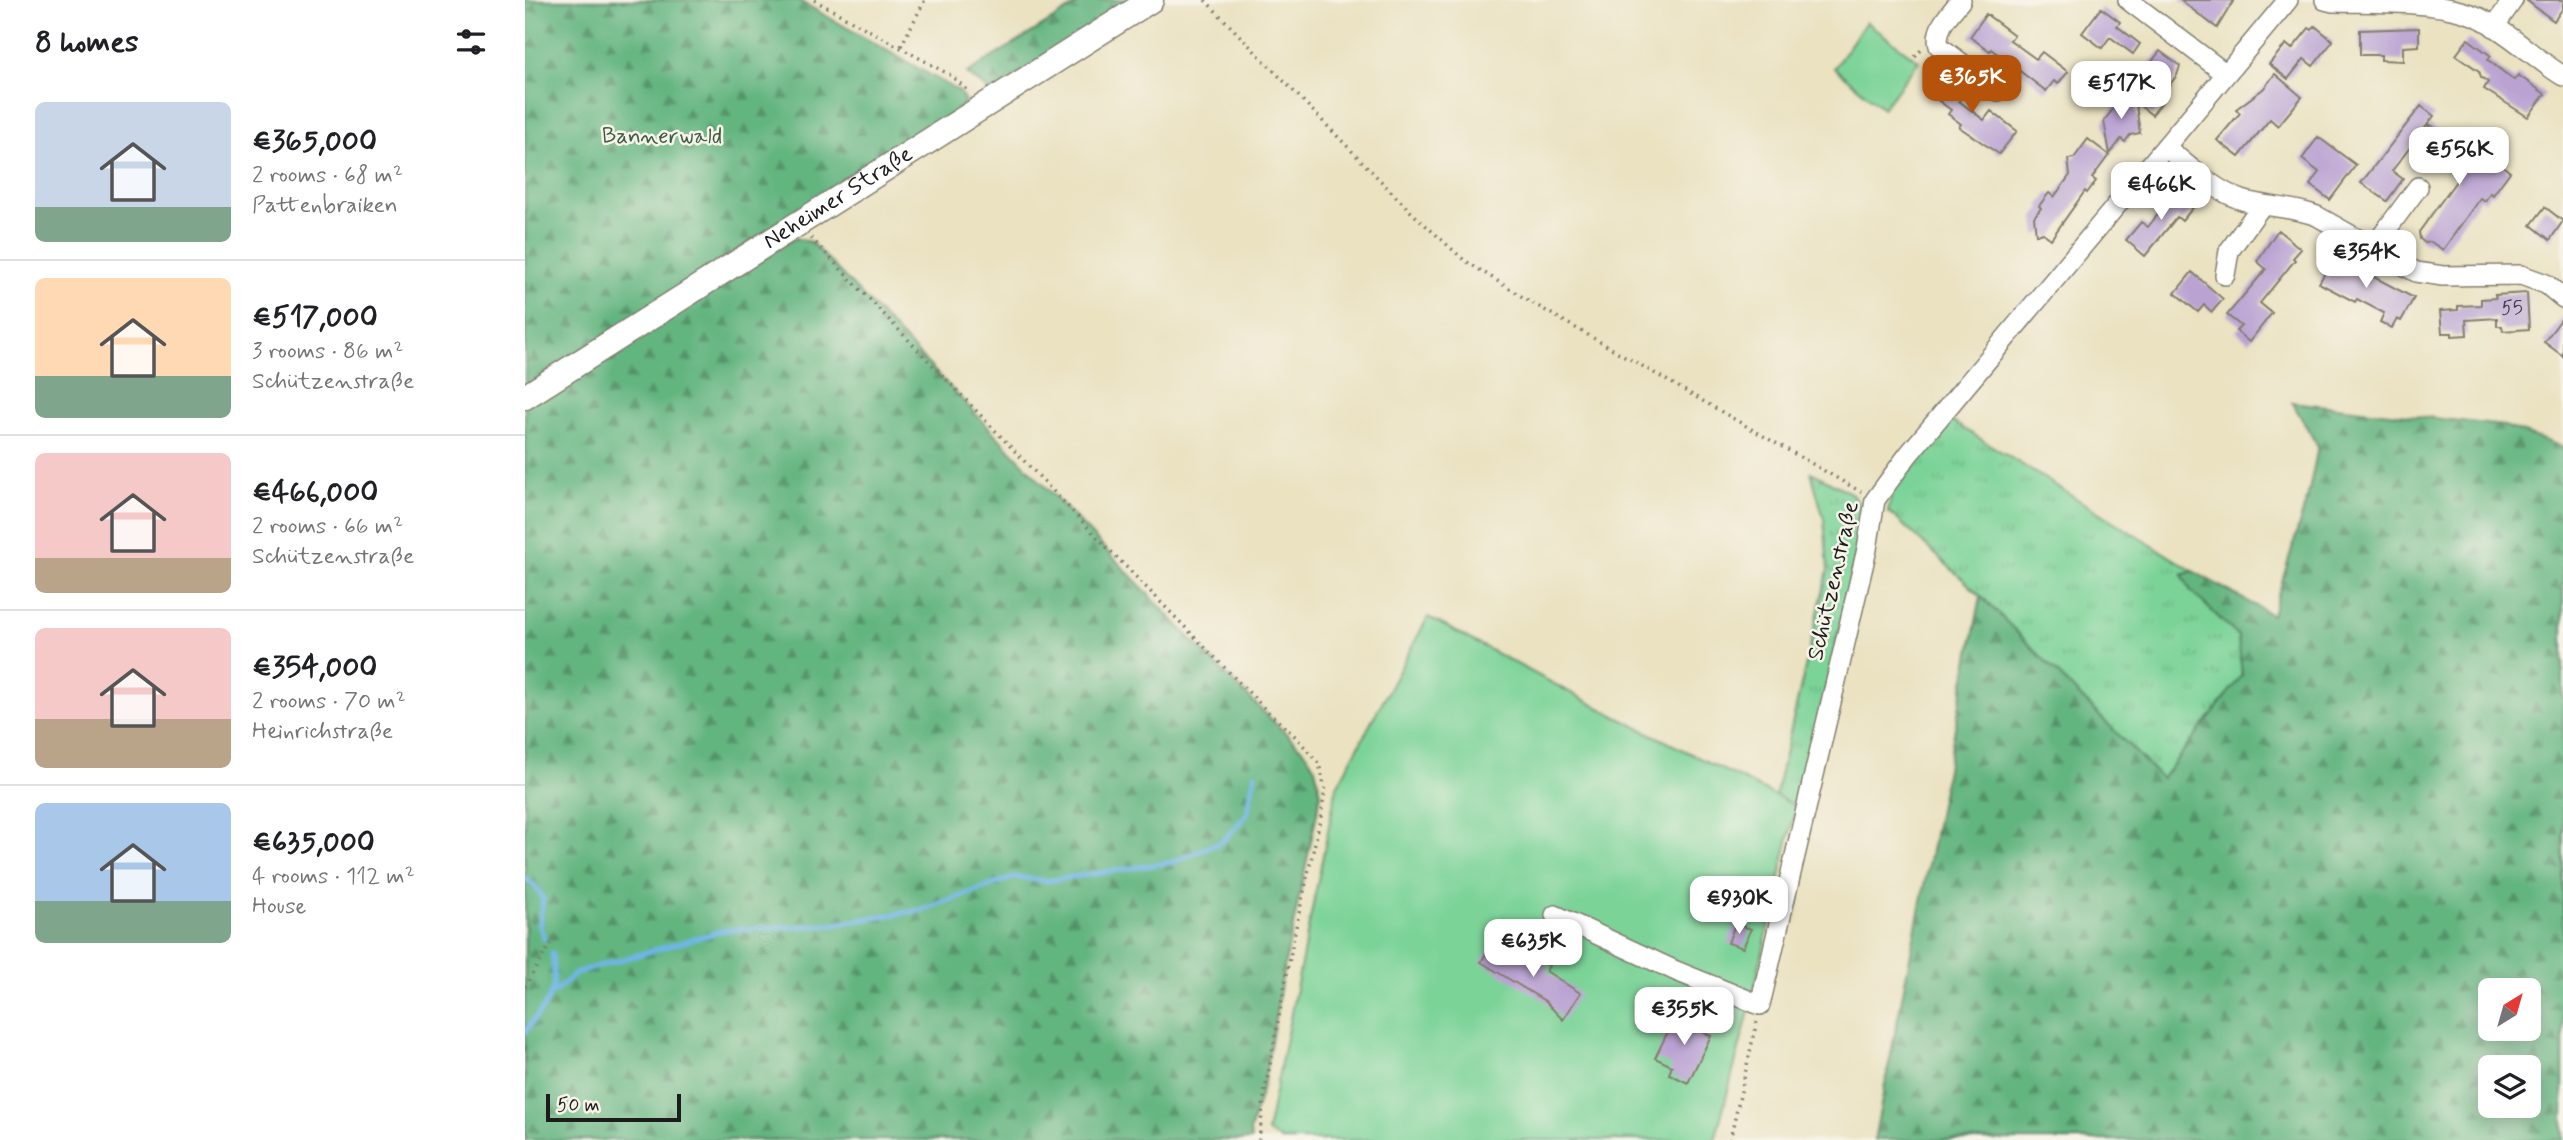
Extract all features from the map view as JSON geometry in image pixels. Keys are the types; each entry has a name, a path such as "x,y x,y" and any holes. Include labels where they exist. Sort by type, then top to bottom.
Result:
{"main road":[{"name":"Neheimer Straße","path":"525,397 1151,0"}],"street":[{"path":"1961,0 1940,29 1940,46 1998,91"},
{"path":"2128,0 2226,74"},
{"name":"Schützenstraße","path":"1760,1005 1867,550 1875,500 1908,455 2288,0"},
{"path":"2325,0 2447,7 2478,17 2563,76"},
{"path":"2494,27 2513,0"},
{"path":"2165,147 2218,189 2240,199 2301,210 2317,216 2416,272 2443,276 2521,275 2546,284 2563,298"},
{"path":"2373,248 2418,187"},
{"path":"2225,275 2229,251 2262,205"},
{"path":"1555,915 1676,971 1760,1005"}],"path":[{"path":"814,0 950,75 984,106"},
{"path":"901,46 925,0"},
{"path":"1205,0 1412,213 1464,260 1529,301 1875,500"},
{"path":"797,223 1096,536 1257,701 1296,737 1319,764 1325,789 1321,817 1295,931 1265,1090 1259,1140"},
{"path":"525,987 555,936"},
{"path":"1730,1140 1760,1005"}],"green space":[{"name":"Bannerwald","path":"525,0 798,0 960,92 965,102 961,108 525,386"},
{"path":"1084,0 1136,0 990,92 967,73"},
{"path":"1866,22 1919,61 1883,108 1834,68"},
{"path":"795,238 811,242 1221,670 1307,754 1315,768 1321,794 1283,973 1264,1082 1250,1131 1251,1140 525,1140 525,407"},
{"path":"2292,402 2504,426 2563,447 2563,1140 1874,1140 1981,596 2162,779 2242,675 2238,636 2191,591 2182,575 2193,571 2272,615 2308,495 2318,447"},
{"path":"1950,420 2193,571 2182,575 2191,591 2238,636 2242,675 2162,779 1981,596 1888,511 1893,488"},
{"path":"1811,472 1851,493 1862,506 1860,536 1803,788 1796,806 1775,797 1828,570 1824,519"},
{"path":"1428,617 1609,713 1796,806 1751,1004 1715,1140 1281,1140 1267,1132 1337,786"}],"building":[{"path":"2180,0 2234,0 2217,28"},
{"path":"2526,0 2563,0 2563,8 2554,21"},
{"path":"2101,8 2120,22 2117,26 2140,44 2133,54 2110,37 2102,48 2082,33"},
{"path":"1986,14 2014,35 2010,40 2036,59 2042,52 2068,72 2058,84 2054,81 2046,91 1991,49 1990,51 1970,37"},
{"path":"2315,26 2333,41 2313,66 2304,59 2288,79 2269,64 2286,44 2292,49 2309,28 2312,30"},
{"path":"2419,28 2419,46 2403,47 2403,61 2381,60 2381,55 2360,55 2360,30"},
{"path":"2468,39 2491,56 2488,60 2514,80 2518,75 2545,94 2528,117 2484,89 2488,82 2481,77 2479,71 2456,55"},
{"path":"2160,51 2180,66 2177,75 2162,95 2165,98 2152,115 2135,102 2152,78 2147,74 2153,66 2150,64"},
{"path":"1943,71 1966,91 1959,101 1984,120 1991,111 2017,131 1999,154 1959,127 1961,124 1948,114 1951,110 1927,92"},
{"path":"2275,74 2302,97 2278,126 2270,119 2239,157 2217,140 2240,113 2236,109 2263,89"},
{"path":"2113,85 2136,105 2140,133 2130,135 2125,142 2121,139 2110,154 2104,121 2116,105"},
{"path":"2421,106 2434,116 2392,171 2403,179 2387,201 2361,183"},
{"path":"2429,124 2476,159 2482,151 2497,162 2503,161 2504,167 2510,172 2493,195 2490,193 2485,201 2480,198 2443,250 2431,242 2425,243 2420,239 2419,232 2459,177 2427,153"},
{"path":"2318,137 2356,165 2330,200 2310,185 2319,172 2302,159"},
{"path":"2088,139 2109,155 2092,178 2096,181 2087,193 2085,191 2051,239 2043,233 2036,235 2034,217 2041,208 2039,206 2049,193 2054,197 2070,175 2068,159 2074,158"},
{"path":"2179,188 2197,203 2182,221 2177,217 2145,256 2126,240 2141,222 2148,227"},
{"path":"2545,207 2563,221 2550,240 2531,225"},
{"path":"2278,230 2301,249 2260,303 2272,313 2249,342 2236,331 2241,326 2227,315 2266,269 2257,261"},
{"path":"2336,253 2354,262 2353,264 2368,274 2414,298 2401,321 2397,319 2392,328 2380,322 2384,313 2357,299 2355,302 2319,283"},
{"path":"2192,272 2223,299 2212,312 2204,305 2198,312 2175,293"},
{"path":"2527,293 2529,329 2503,331 2502,326 2497,326 2497,318 2466,320 2467,335 2452,336 2452,333 2442,333 2440,311 2458,310 2458,306 2481,305 2481,299 2496,298 2495,295"},
{"path":"2563,317 2563,356 2544,342"},
{"path":"1735,924 1751,929 1743,948 1728,943"},
{"path":"1490,947 1497,947 1517,960 1523,950 1549,966 1546,971 1580,993 1563,1020 1545,1001 1481,962"},
{"path":"1683,1014 1707,1026 1704,1033 1711,1036 1688,1083 1669,1074 1672,1066 1655,1058 1674,1019 1680,1021"}],"waterway":[{"path":"554,992 578,972 725,930 830,925 921,910 1015,877 1046,881 1173,862 1223,841 1247,814 1255,774"},
{"path":"525,878 536,887 543,899 539,924 544,939"},
{"path":"525,1032 553,988 552,953"}]}
